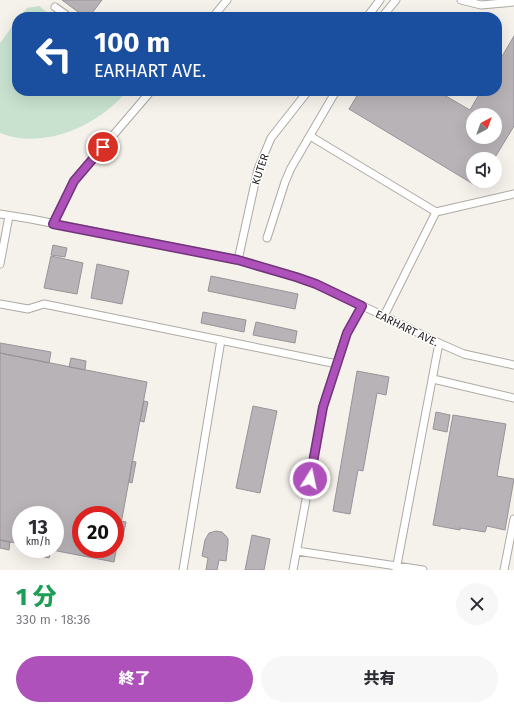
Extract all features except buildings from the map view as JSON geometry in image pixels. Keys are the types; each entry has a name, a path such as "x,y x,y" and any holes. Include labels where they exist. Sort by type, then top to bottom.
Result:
{"lane":[{"path":"216,12 227,0"},
{"path":"371,12 380,0"},
{"path":"386,12 396,0"},
{"path":"462,0 481,5 514,2"},
{"path":"55,7 62,12"},
{"path":"53,224 74,181 147,96"},
{"name":"KUTER","path":"238,260 258,168 271,138 304,96"},
{"path":"267,238 291,168 333,96"},
{"path":"310,136 436,212 514,194"},
{"path":"384,316 436,212"},
{"name":"EARHART AVE.","path":"0,214 238,260 296,277 316,284 464,354 514,365"},
{"path":"0,264 9,216"},
{"path":"0,304 28,309 44,304 337,364"},
{"path":"293,570 323,407 347,333 362,306"},
{"path":"183,570 221,340"},
{"path":"396,568 439,343"},
{"path":"433,379 514,398"},
{"path":"504,570 514,519"},
{"path":"297,551 396,568 423,570"}],"green space":[{"path":"39,6 47,12 24,12 27,8"},
{"path":"12,27 12,96 122,96 105,112 92,121 64,134 33,139 11,137 0,133 0,43"}],"route":[{"path":"103,147 74,181 53,224 238,260 316,284 362,306 347,333 323,407 310,479"}]}
